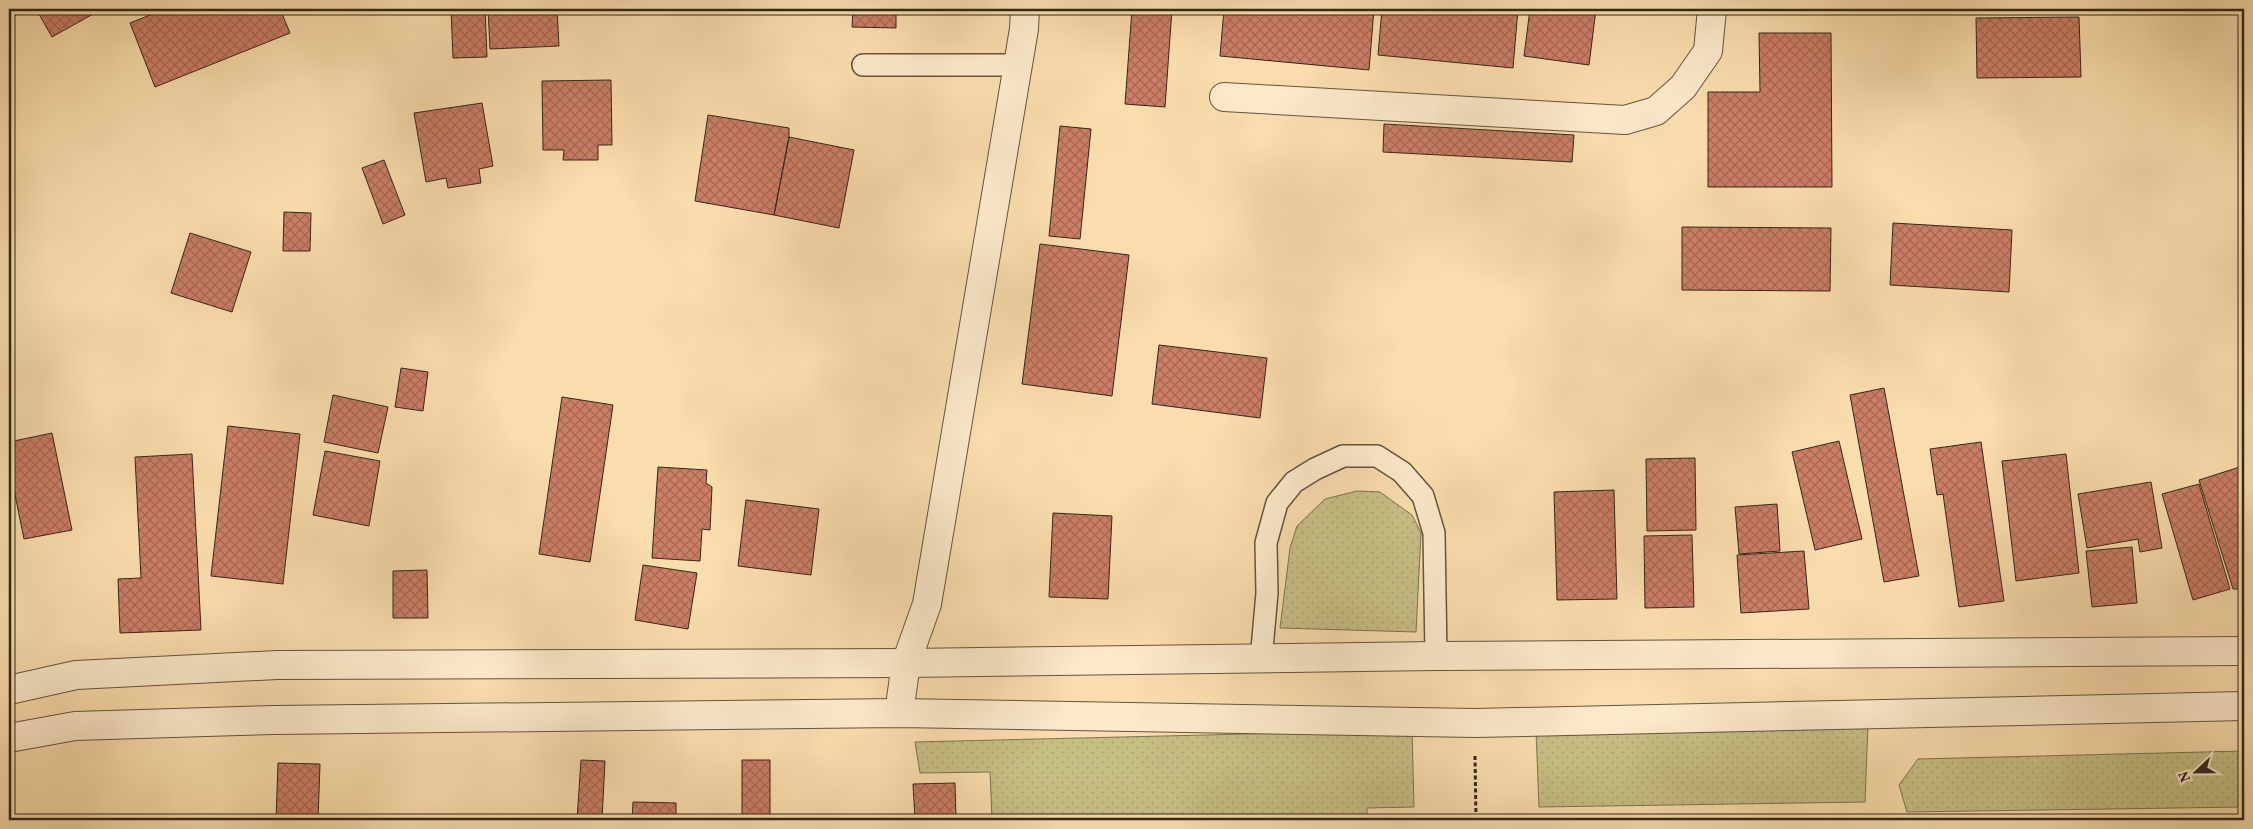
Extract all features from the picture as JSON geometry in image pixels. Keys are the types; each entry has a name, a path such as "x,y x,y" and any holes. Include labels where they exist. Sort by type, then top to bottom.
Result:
{"street":[{"path":"899,713 906,663 927,604 1018,65 1025,9"},
{"path":"1224,96 1626,120 1656,111 1683,87 1708,51 1712,9"},
{"path":"9,690 76,675 277,665 906,663 1261,660 1436,656 2244,651"},
{"path":"9,738 75,726 274,720 899,713 1475,723 2244,706"}],"lane":[{"path":"864,64 1018,65"},
{"path":"1261,660 1266,593 1266,543 1276,503 1294,482 1315,469 1343,456 1377,456 1402,472 1423,496 1434,532 1436,656"}],"path":[{"path":"1475,723 1476,820"},
{"path":"2060,820 2244,817"}],"shaded area":[{"path":"1357,491 1380,492 1412,515 1421,533 1416,632 1280,628 1290,548 1297,526 1325,499"},
{"path":"1868,724 1865,802 1539,807 1536,731"},
{"path":"1412,730 1414,807 1367,808 1367,820 992,820 990,772 920,773 915,742"},
{"path":"2244,751 2244,807 1907,812 1899,785 1918,759"}],"building":[{"path":"9,9 23,9 24,11 9,18"},
{"path":"36,9 90,9 93,14 52,37"},
{"path":"165,9 280,9 290,33 155,87 130,23"},
{"path":"451,9 485,9 487,57 453,58"},
{"path":"488,9 557,9 559,46 490,49"},
{"path":"853,9 896,9 896,28 852,27"},
{"path":"1132,9 1172,9 1165,107 1125,104"},
{"path":"1224,9 1374,9 1369,70 1220,56"},
{"path":"1382,9 1518,9 1513,68 1378,55"},
{"path":"1530,9 1596,9 1589,65 1524,56"},
{"path":"2079,17 2081,77 1977,78 1976,18"},
{"path":"1759,33 1831,33 1832,187 1708,187 1708,92 1760,92"},
{"path":"611,80 612,145 598,145 598,160 563,160 564,150 543,150 542,81"},
{"path":"482,103 493,166 479,169 481,183 448,188 446,178 426,182 414,113"},
{"path":"708,115 789,128 789,137 774,215 695,201"},
{"path":"1384,124 1574,135 1572,162 1383,152"},
{"path":"1060,126 1091,129 1080,239 1049,236"},
{"path":"789,137 854,150 839,228 774,215"},
{"path":"384,160 405,215 383,224 362,168"},
{"path":"284,212 311,213 310,251 283,251"},
{"path":"1893,223 2012,230 2009,292 1890,285"},
{"path":"1682,227 1831,228 1830,291 1682,290"},
{"path":"190,233 251,252 232,312 171,293"},
{"path":"1040,244 1129,255 1112,396 1022,384"},
{"path":"1159,345 1267,358 1260,418 1152,404"},
{"path":"401,368 428,372 423,411 395,407"},
{"path":"1884,388 1919,576 1884,582 1850,395"},
{"path":"333,395 388,407 378,453 324,442"},
{"path":"562,397 613,405 590,562 539,554"},
{"path":"228,426 300,434 283,584 211,576"},
{"path":"52,433 72,530 24,539 9,465 9,442"},
{"path":"1839,441 1862,539 1815,550 1792,452"},
{"path":"1981,442 2004,601 1959,607 1943,494 1937,495 1930,449"},
{"path":"325,451 380,461 369,526 313,515"},
{"path":"192,454 201,630 120,633 118,579 141,578 135,457"},
{"path":"2066,454 2079,573 2016,581 2002,461"},
{"path":"1695,458 1696,530 1647,531 1646,459"},
{"path":"2243,466 2244,589 2233,589 2199,480"},
{"path":"658,467 707,470 706,483 712,487 710,530 702,529 700,561 652,558"},
{"path":"2151,482 2162,548 2140,552 2138,539 2087,548 2078,494"},
{"path":"2199,484 2230,589 2193,600 2162,494"},
{"path":"1614,490 1617,599 1557,600 1554,492"},
{"path":"746,500 819,509 811,575 738,566"},
{"path":"1777,504 1780,551 1739,554 1735,507"},
{"path":"1053,513 1112,516 1108,599 1049,597"},
{"path":"1692,535 1694,607 1645,608 1644,536"},
{"path":"2132,547 2137,603 2092,607 2086,551"},
{"path":"1804,551 1809,609 1741,613 1737,555"},
{"path":"643,565 697,573 688,629 635,620"},
{"path":"427,570 428,618 393,618 393,571"},
{"path":"581,760 605,761 602,820 577,820"},
{"path":"742,760 770,760 770,820 742,820"},
{"path":"278,763 320,764 318,820 276,820"},
{"path":"955,783 956,818 915,819 913,784"},
{"path":"633,802 676,803 676,820 632,820"}]}
